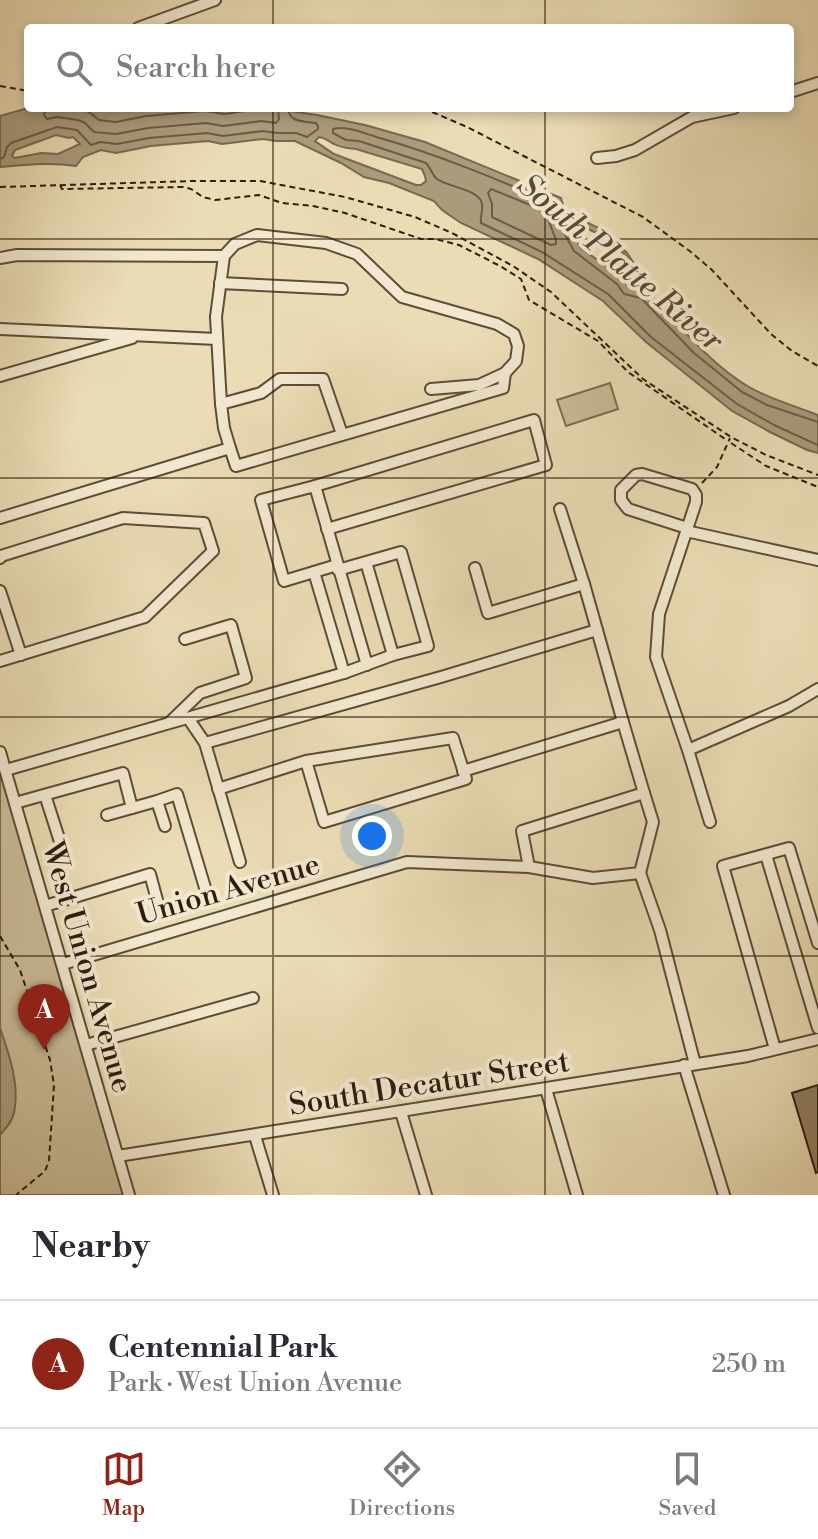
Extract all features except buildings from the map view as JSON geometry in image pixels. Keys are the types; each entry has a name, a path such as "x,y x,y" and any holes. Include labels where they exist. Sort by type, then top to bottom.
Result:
{"street":[{"path":"149,24 215,0"},
{"path":"794,91 818,83"},
{"path":"597,158 635,150 692,117 715,112"},
{"path":"431,389 479,385 505,373 516,361 518,346 514,334 497,324 402,297 357,254 326,243 257,235 235,244 224,256 216,317 217,339 224,428 236,466 503,388 505,373"},
{"path":"0,258 31,254 224,256"},
{"path":"220,283 342,289"},
{"path":"0,329 217,339"},
{"path":"0,376 142,336"},
{"path":"221,404 261,393 280,379 323,379 342,434"},
{"path":"6,770 428,646 401,552 284,581 261,500 534,420 546,465 327,529"},
{"path":"0,518 230,448"},
{"path":"710,822 656,657 659,614 686,529 696,502 696,495 692,489 642,474 636,475 621,490 621,500 628,509 686,529 818,560"},
{"path":"315,486 367,665"},
{"path":"560,509 653,822 640,873 660,930 689,1064 724,1195"},
{"path":"0,558 123,518 204,523 213,551 145,617 0,661"},
{"path":"366,562 393,655"},
{"path":"475,568 488,613 584,584"},
{"path":"314,572 344,673"},
{"path":"0,591 21,655"},
{"path":"169,723 200,693 246,678 231,625 185,639"},
{"path":"205,743 597,630"},
{"path":"688,750 789,706 818,689"},
{"path":"188,718 205,743 240,862"},
{"path":"463,771 623,722"},
{"path":"218,789 306,761 453,738 466,779 324,822 306,761"},
{"name":"West Union Avenue","path":"0,752 129,1195"},
{"path":"15,803 123,773 132,808"},
{"path":"529,867 522,831 644,793"},
{"path":"107,815 177,794 209,901"},
{"path":"45,795 63,851"},
{"path":"157,801 165,826"},
{"path":"775,1049 723,866 789,848 818,943"},
{"path":"766,855 818,1028"},
{"name":"Union Avenue","path":"63,964 407,862 529,867 593,878 640,873"},
{"path":"45,906 150,874 160,911"},
{"path":"86,1045 253,998"},
{"name":"South Decatur Street","path":"118,1156 748,1056 818,1039"},
{"path":"546,1089 577,1195"},
{"path":"401,1112 426,1195"},
{"path":"255,1136 273,1195"}],"path":[{"path":"0,86 24,90"},
{"path":"432,112 480,133 643,217 712,270 771,334 818,366"},
{"path":"0,187 260,181 345,197 415,217 513,266 551,292 643,379 731,437 766,455 818,475"},
{"path":"59,184 62,189 183,187 215,200 259,195 282,203 345,213 421,239 459,245 521,279 529,300 598,341 636,379 725,439"},
{"path":"692,489 717,467 731,437"},
{"path":"731,443 766,466 818,487"},
{"path":"0,936 20,970 50,1060 54,1085 49,1161 45,1171 16,1195"}],"shaded area":[{"path":"610,383 618,409 566,426 557,400"},
{"path":"0,752 129,1195 0,1195"}],"water":[{"path":"24,109 24,112 297,112 365,125 425,142 561,198 565,212 605,231 627,253 644,278 644,290 720,366 757,391 818,415 818,453 732,411 646,342 603,301 538,259 461,223 434,201 389,183 364,177 295,141 263,139 222,144 208,141 151,146 116,153 101,150 83,157 76,166 0,167 0,116","holes":["56,135 73,137 80,144 58,154 12,156 15,150","319,137 339,146 422,169 426,181 416,185 334,154 315,141","568,222 593,231 616,246 630,262 639,289 628,287 623,279 580,247"]},
{"path":"0,1028 13,1070 16,1092 13,1116 0,1135"}],"place":[{"name":"Centennial Park","path":"44,1050"}],"water label":[{"name":"South Platte River","path":"621,262"}]}
